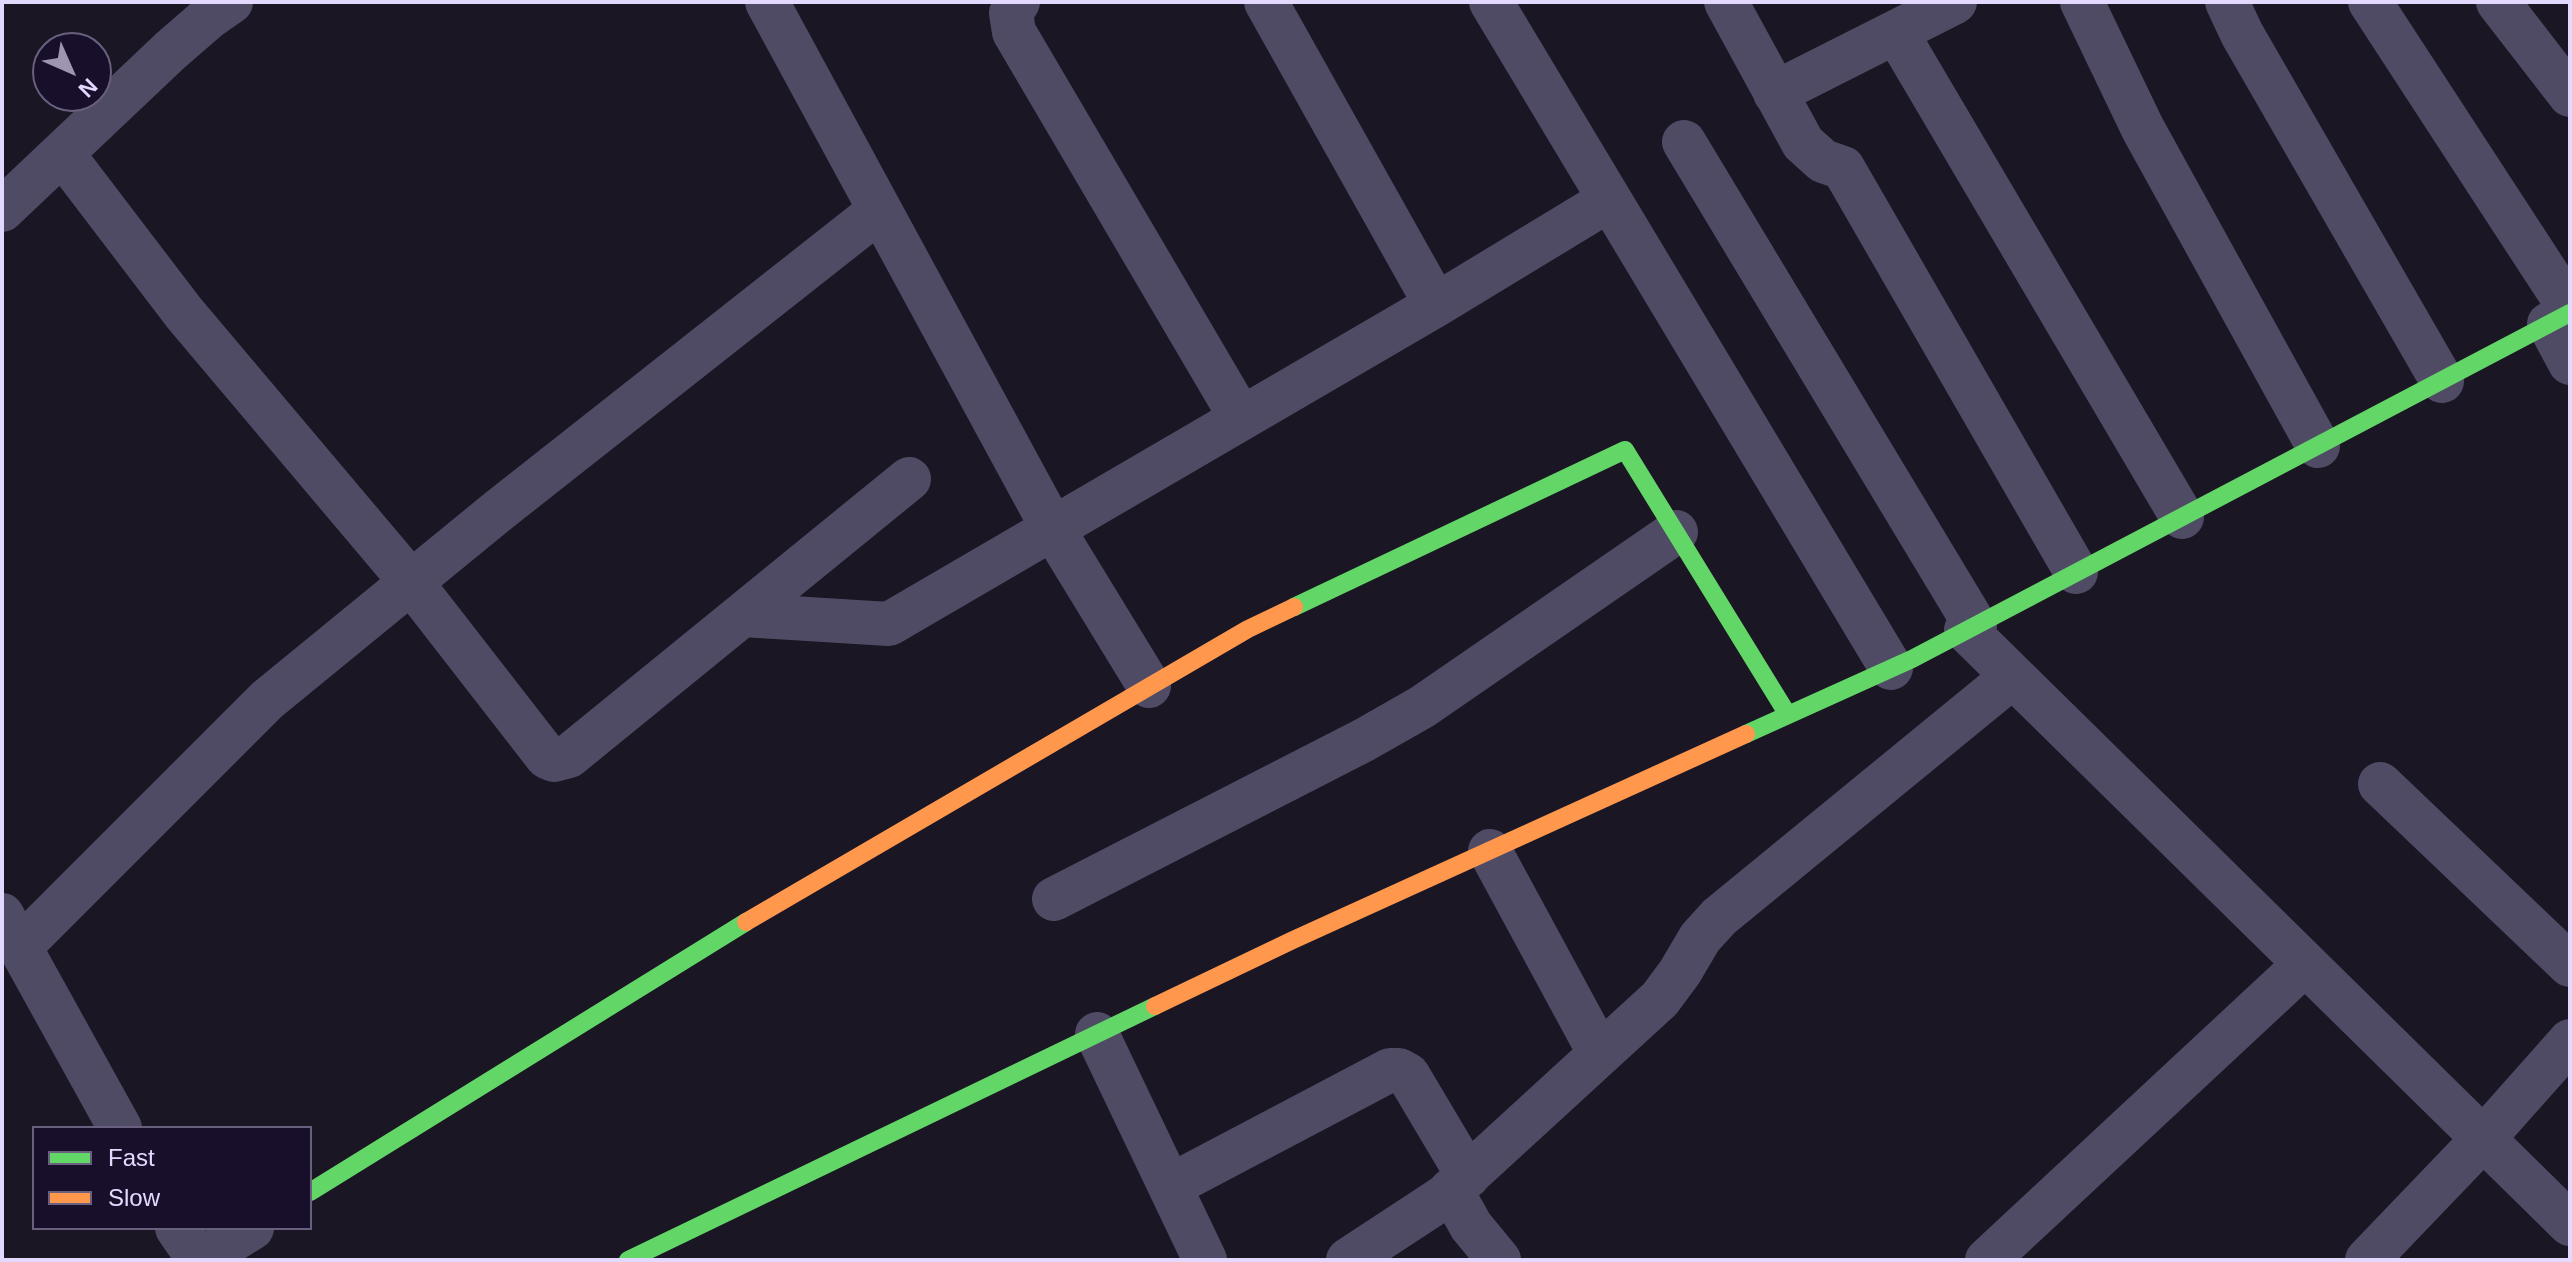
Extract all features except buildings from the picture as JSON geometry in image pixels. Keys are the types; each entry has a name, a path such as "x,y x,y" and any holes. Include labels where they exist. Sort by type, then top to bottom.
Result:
{"street":[{"path":"2,210 171,50 231,2"},
{"path":"767,2 1053,529 1149,686"},
{"path":"1018,2 1011,13 1014,32 1241,418"},
{"path":"1266,2 1436,305"},
{"path":"1491,2 1891,668"},
{"path":"1726,2 1803,143 1823,161 1843,168 2076,572"},
{"path":"1775,93 1955,2"},
{"path":"2082,2 2143,129 2318,446"},
{"path":"2227,2 2242,34 2442,381"},
{"path":"2370,2 2563,316 2570,363"},
{"path":"2498,2 2570,95"},
{"path":"1896,32 2182,517"},
{"path":"1684,142 1971,628 2012,677 2570,1224"},
{"path":"62,153 184,313 411,582 547,757 554,760 569,756 909,479"},
{"path":"743,615 889,624 1436,305 1609,200"},
{"path":"119,1126 11,931 267,700 880,210"},
{"path":"628,1260 1293,940 1891,668 2563,316"},
{"path":"312,1191 768,908 1248,629 1625,450 1788,715"},
{"path":"1054,899 1364,740 1422,707 1676,532"},
{"path":"1348,1260 1425,1211 1459,1183 1660,999 1700,938 1719,917 2012,677"},
{"path":"2380,784 2570,965"},
{"path":"1490,851 1600,1054"},
{"path":"1987,1260 2304,965"},
{"path":"1097,1034 1205,1260"},
{"path":"2367,1260 2483,1139 2570,1041"},
{"path":"1170,1186 1390,1070 1399,1070 1408,1075 1459,1183 1471,1226 1499,1260"},
{"path":"178,1230 200,1260 249,1230"}],"traffic: fast":[{"path":"1746,734 1912,659 2570,313"},
{"path":"1294,607 1625,450 1788,715"},
{"path":"312,1191 746,922"},
{"path":"628,1260 1155,1006"}],"traffic: slow":[{"path":"746,922 1248,629 1294,607"},
{"path":"1155,1006 1746,734"}]}
